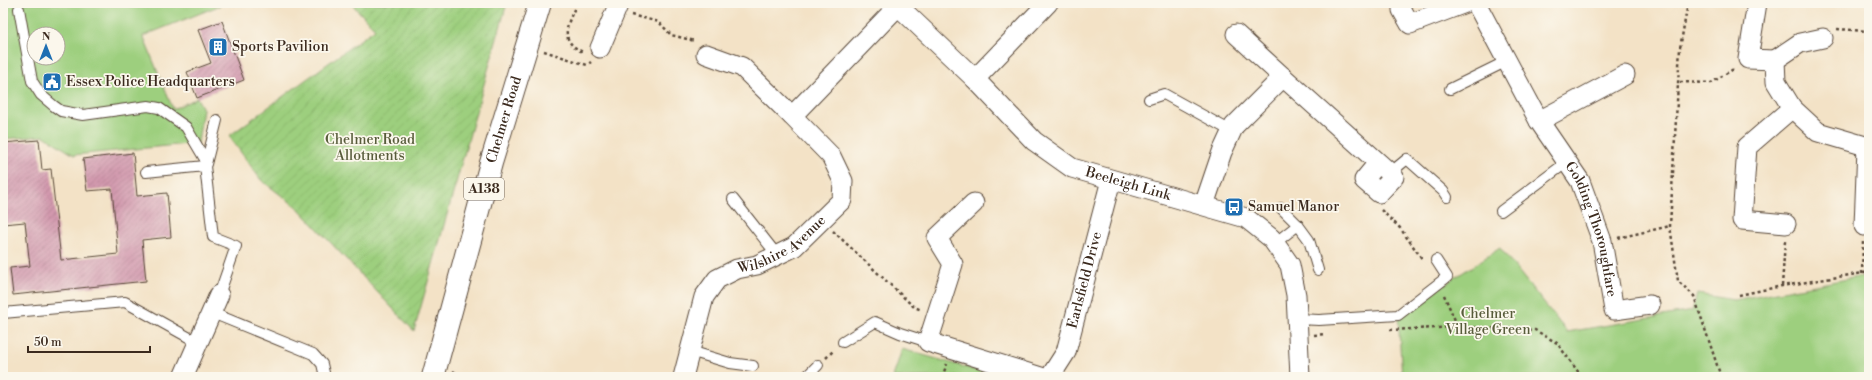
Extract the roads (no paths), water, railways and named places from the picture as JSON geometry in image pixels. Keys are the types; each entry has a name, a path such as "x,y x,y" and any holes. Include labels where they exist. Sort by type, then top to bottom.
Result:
{"main road":[{"name":"Chelmer Road","path":"433,377 491,163 540,3"}],"street":[{"path":"1402,10 1410,24 1465,3"},
{"name":"Golding Thoroughfare","path":"1476,3 1539,122 1580,181 1602,241 1614,310 1650,305"},
{"path":"1757,3 1748,59 1775,60 1800,42 1824,38"},
{"path":"792,116 897,5"},
{"name":"Beeleigh Link","path":"897,5 975,79 1034,141 1072,168 1111,180 1204,204 1246,218 1271,238 1290,265 1296,295 1300,377"},
{"path":"975,79 1042,5"},
{"path":"597,53 617,7"},
{"path":"1236,34 1384,168 1364,180 1379,193"},
{"name":"Wilshire Avenue","path":"683,377 704,297 717,279 737,269 757,265 794,247 842,200 843,181 831,156 742,67 706,54"},
{"path":"1775,60 1776,82 1792,108 1818,132 1868,147 1864,226"},
{"path":"1539,122 1624,75"},
{"path":"1204,204 1222,152 1234,126 1283,77"},
{"path":"1786,224 1742,220 1747,147 1792,108"},
{"name":"Earlsfield Drive","path":"1050,377 1066,352 1111,180"},
{"path":"974,203 937,238 953,264 928,342 1041,377"},
{"path":"183,377 210,312 219,295"}],"lane":[{"path":"19,9 32,80 41,95 54,106 61,111 84,115 148,106 159,108 186,127 206,163"},
{"path":"1450,89 1507,61"},
{"path":"1149,100 1164,94 1232,131"},
{"path":"217,120 206,163 212,237 236,246 219,295"},
{"path":"1384,168 1406,159 1443,191 1447,197"},
{"path":"1501,211 1567,162"},
{"path":"146,172 206,163"},
{"path":"732,198 777,255"},
{"path":"1281,208 1298,225 1309,240 1318,270"},
{"path":"1275,243 1298,225"},
{"path":"1298,328 1319,320 1398,316 1447,277 1436,260"},
{"path":"3,313 125,302 197,342"},
{"path":"210,312 313,354 322,364 325,377"},
{"path":"843,342 875,322 900,333 928,342"},
{"path":"690,351 730,363 753,366"},
{"path":"806,377 818,365"}],"place":[{"name":"Sports Pavilion","path":"218,47"},
{"name":"Essex Police Headquarters","path":"52,82"},
{"name":"Samuel Manor","path":"1234,207"}],"park label":[{"name":"Chelmer Road Allotments","path":"370,148"},
{"name":"Chelmer Village Green","path":"1488,322"}]}
